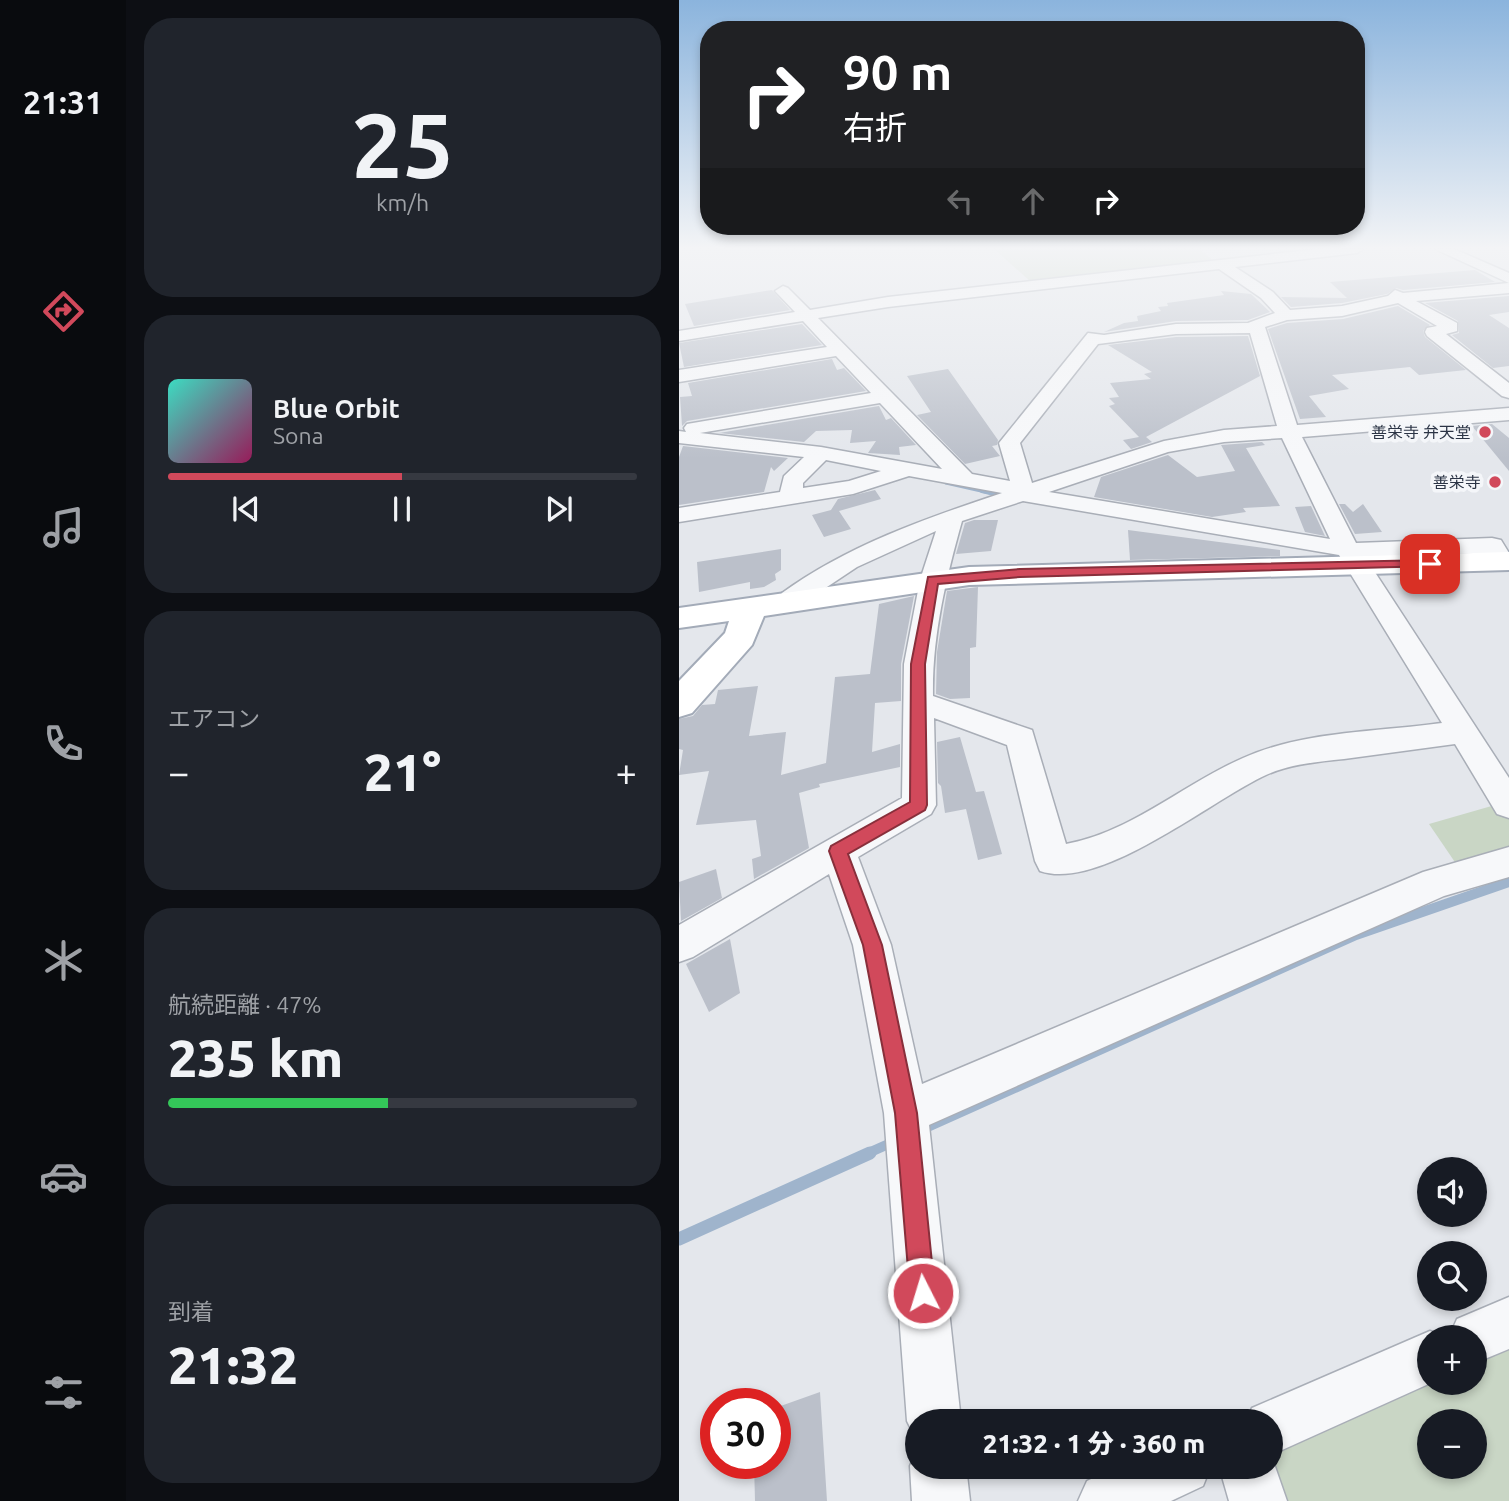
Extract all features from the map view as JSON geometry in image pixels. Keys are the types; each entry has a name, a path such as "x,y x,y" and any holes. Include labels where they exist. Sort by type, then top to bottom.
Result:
{"main road":[{"path":"679,618 791,599 933,580 1020,573 1351,554 1506,561"},
{"path":"679,704 740,637 751,606"}],"street":[{"path":"679,336 787,319"},
{"path":"809,319 964,479"},
{"path":"1013,495 1022,485 1009,443 1094,337 1103,340 1176,329 1257,326 1275,319"},
{"path":"1437,319 1451,327 1433,332 1509,392"},
{"path":"1257,326 1289,431 1351,554 1509,805"},
{"path":"679,376 840,350"},
{"path":"706,406 870,381"},
{"path":"679,431 883,397"},
{"path":"791,599 825,573 857,556 952,517 1164,447 1224,436 1509,414"},
{"path":"679,437 821,453 910,468 964,479 1059,510 1138,520 1243,541 1351,554"},
{"path":"791,497 792,481 821,453"},
{"path":"679,515 852,487 910,468"},
{"path":"679,945 919,805 918,664 933,580 952,517"},
{"path":"917,701 1021,738 1053,861 1082,858 1121,843 1254,764 1283,755 1463,732"},
{"path":"838,851 872,945 906,1113 933,1409"},
{"path":"906,1113 1436,883 1509,862"},
{"path":"1487,1332 1509,1323"},
{"path":"1283,1422 1417,1363"},
{"path":"939,1479 941,1501"},
{"path":"1107,1501 1154,1479"},
{"path":"1251,1479 1258,1501"}],"green space":[{"path":"1502,803 1509,814 1509,857 1461,871 1429,824"},
{"path":"1509,1339 1509,1501 1279,1501 1274,1479 1283,1479 1283,1443 1417,1382 1417,1395 1487,1395 1487,1349"}],"building":[{"path":"691,319 736,319 694,326"},
{"path":"1251,319 1176,321 1104,332 1124,323 1138,321"},
{"path":"1342,319 1420,319 1430,325 1423,331 1425,337 1466,370 1419,375 1410,367 1332,375 1349,389 1309,396 1326,417 1300,419 1268,329 1287,323"},
{"path":"1454,319 1495,319 1509,328 1509,366 1493,368 1452,335 1459,333 1458,321"},
{"path":"802,324 822,345 684,367 679,343"},
{"path":"1248,336 1260,376 1146,437 1152,442 1131,449 1123,440 1139,437 1109,406 1115,404 1109,398 1119,397 1110,383 1151,379 1144,374 1152,372 1108,345 1176,337"},
{"path":"832,359 837,370 844,368 866,391 687,421 682,426 680,397 692,396 688,383"},
{"path":"948,369 998,440 997,445 992,446 1000,456 965,464 917,415 931,412 907,376"},
{"path":"879,406 886,420 891,418 916,445 899,447 900,455 868,453 876,441 850,443 852,430 816,431 804,442 719,433"},
{"path":"1492,424 1509,438 1509,471 1472,426"},
{"path":"1262,442 1265,445 1246,448 1280,506 1243,508 1246,512 1212,517 1094,497 1101,477 1168,455 1197,477 1235,471 1221,445"},
{"path":"683,446 788,458 774,471 771,467 764,492 679,505 679,457"},
{"path":"875,490 881,499 839,511 851,529 824,537 812,515 831,510 838,499"},
{"path":"1339,504 1345,504 1353,512 1363,504 1382,532 1355,534"},
{"path":"1311,506 1325,536 1305,532 1295,507"},
{"path":"974,520 998,520 991,551 956,554 965,523"},
{"path":"1128,530 1280,550 1280,556 1130,560"},
{"path":"781,549 781,570 775,574 776,580 764,587 750,589 750,582 699,592 697,562"},
{"path":"978,587 976,647 970,648 970,698 950,699 936,694 937,652 947,591"},
{"path":"914,596 901,664 901,701 875,703 872,752 900,744 900,767 819,784 820,787 799,793 809,848 754,879 752,859 761,856 756,820 696,825 709,771 679,775 683,750 679,749 679,719 693,716 702,705 715,704 718,690 758,686 749,736 786,732 781,775 826,763 835,677 870,674 879,604"},
{"path":"960,737 976,792 984,791 1002,854 978,860 966,809 945,813 941,786 938,783 937,742"},
{"path":"716,869 722,898 681,921 679,882"},
{"path":"730,939 740,993 709,1012 686,964"},
{"path":"820,1392 827,1501 755,1501 754,1479 791,1479 791,1402"}],"waterway":[{"path":"946,482 990,492"},
{"path":"982,490 1008,496"},
{"path":"921,1130 1356,935 1509,882"},
{"path":"866,1154 893,1142"},
{"path":"679,1239 870,1153"}],"place":[{"name":"善栄寺 弁天堂","path":"1485,432"},
{"name":"善栄寺","path":"1495,482"}],"route":[{"path":"923,1293 906,1113 872,945 838,851 919,805 918,664 933,580 1020,573 1430,564"}]}
